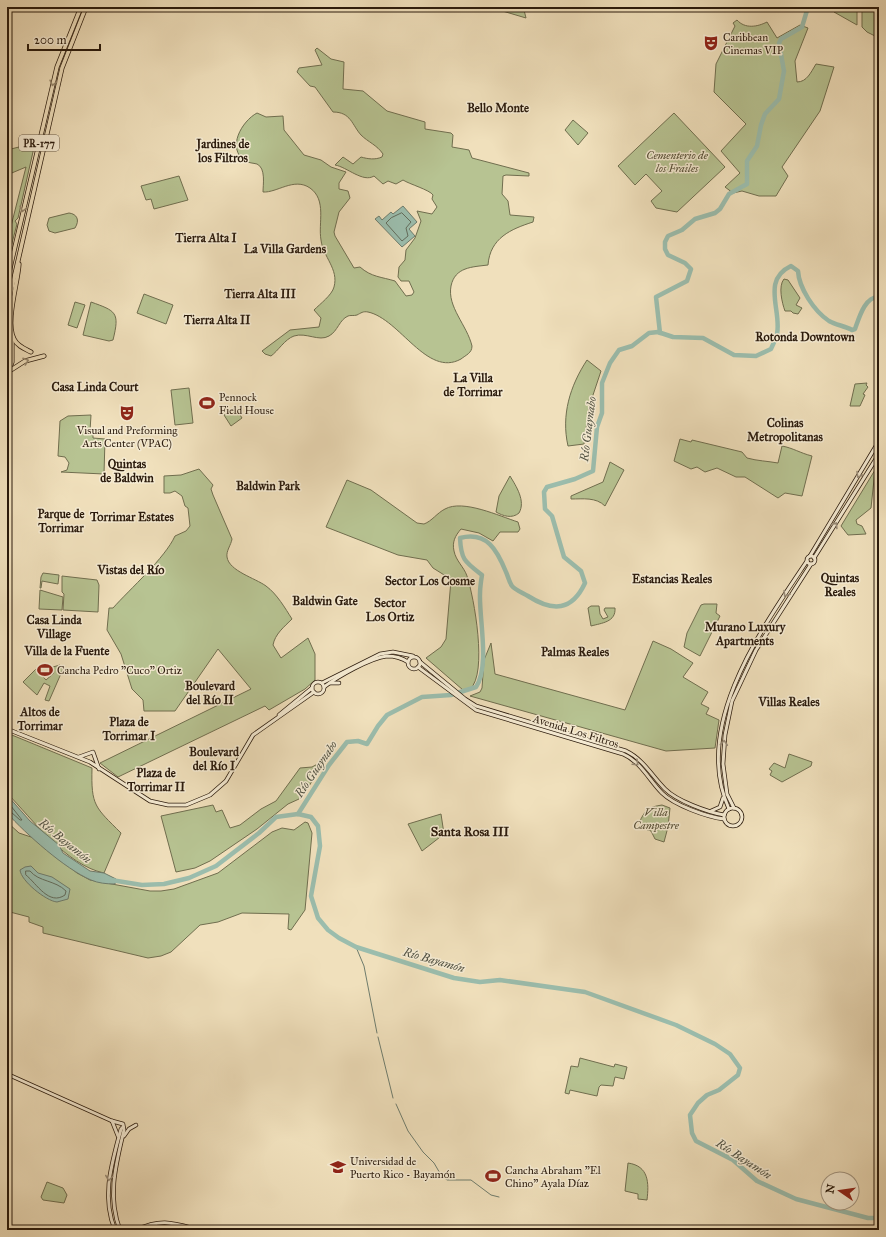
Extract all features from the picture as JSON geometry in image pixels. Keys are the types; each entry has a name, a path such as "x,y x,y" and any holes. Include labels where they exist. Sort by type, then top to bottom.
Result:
{"highway":[{"name":"PR-177","path":"7,281 57,67 81,7"},
{"name":"PR-177","path":"7,309 62,68 86,7"},
{"path":"7,375 12,362 12,316 20,250"},
{"path":"7,272 13,252"},
{"path":"12,334 19,346 31,352"},
{"path":"10,370 21,363 44,356"}],"main road":[{"path":"729,809 723,794 719,766 719,747 722,723 728,699 752,648 879,442"},
{"path":"734,808 729,809 724,815 724,819 730,826 740,822 741,819 740,812 734,808 727,794 723,764 725,734 732,701 756,650 811,564 814,562 814,558 879,454"},
{"path":"810,556 814,558"},
{"path":"807,561 811,564"},
{"path":"7,729 79,758 150,801 168,805 193,803 210,795 226,780 250,739 312,688 315,682 322,683 380,654 393,652 418,657 420,662 418,667 413,669 409,666 408,662 398,658 386,656 359,667 324,687 320,693 314,692 273,721"},
{"path":"408,662 413,656"},
{"name":"Avenida Los Filtros","path":"420,662 439,680 469,705 480,712 628,757 639,765 667,797 705,814 724,819"},
{"name":"Avenida Los Filtros","path":"418,667 439,680"},
{"path":"322,683 324,687"},
{"path":"330,683 339,683"},
{"path":"312,688 314,692"},
{"name":"Avenida Los Filtros","path":"469,705 631,753 642,762 671,794 709,811 724,815"},
{"path":"79,758 93,752 99,769"},
{"path":"709,811 715,811 720,807 723,794"},
{"path":"7,1074 123,1126 108,1185 109,1210 115,1230"},
{"path":"112,1121 120,1138 114,1174 113,1195 114,1210 120,1230"},
{"path":"120,1138 129,1129 136,1125"},
{"path":"136,1230 162,1222 170,1222 199,1230"}],"green space":[{"path":"489,7 519,7 524,10 526,18"},
{"path":"835,7 857,7 857,25 834,12"},
{"path":"862,7 879,7 879,38 867,32 862,27"},
{"path":"737,20 747,26 759,25 767,22 777,38 800,25 808,28 795,61 797,82 800,82 806,78 816,64 834,67 820,111 782,167 788,176 776,196 759,196 742,191 733,193 725,187 740,173 721,151 746,124 714,92 716,64 735,26 733,23"},
{"path":"317,48 331,59 344,62 343,89 363,91 387,111 425,122 425,129 451,133 453,135 452,147 469,150 472,158 529,173 529,176 503,176 502,194 508,201 510,215 534,217 533,222 517,228 497,241 490,256 488,265 465,269 456,275 453,280 451,286 452,301 472,346 470,352 461,359 449,363 437,361 425,354 380,317 368,312 362,312 345,318 332,334 325,338 303,335 294,336 271,356 262,351 290,330 319,327 321,318 314,310 331,293 335,281 333,269 322,246 320,233 321,212 315,193 310,188 298,184 263,192 263,173 260,166 245,161 239,156 236,142 238,135 251,117 257,113 266,117 283,116 284,130 304,155 321,160 331,167 346,172 339,183 339,189 348,191 350,198 339,212 334,232 335,236 354,268 360,267 372,275 395,281 406,296 412,295 414,292 409,281 401,281 398,277 399,267 405,260 406,250 415,238 421,221 417,211 432,214 437,207 432,199 433,195 431,193 403,180 396,184 388,181 383,184 374,176 365,178 335,165 343,157 353,164 361,157 377,159 382,157 383,154 378,148 361,135 344,114 333,112 315,87 310,86 297,72 299,68 322,65 315,50"},
{"name":"Cementerio de los Frailes","path":"674,113 725,167 677,212 656,208 651,201 662,191 646,174 635,185 618,166"},
{"path":"573,120 588,133 578,145 565,130"},
{"path":"35,143 18,218 15,221 17,224 7,262 7,242 26,167 7,175 7,150"},
{"path":"179,176 188,200 154,209 151,199 146,200 141,186"},
{"path":"69,213 77,218 75,228 55,233 49,231 47,225 49,218"},
{"path":"784,279 788,280 800,298 796,305 802,308 798,314 791,311 785,311 781,290"},
{"path":"144,294 173,305 166,324 137,313"},
{"path":"75,302 85,305 77,328 68,325"},
{"path":"91,302 106,308 114,314 116,324 113,340 109,341 83,335"},
{"path":"587,360 601,371 589,407 584,444 568,446 566,434 566,412 568,401 576,380"},
{"path":"867,383 866,385 868,387 863,394 865,395 860,406 850,406 855,384"},
{"path":"189,388 193,423 175,425 171,390"},
{"path":"235,407 242,418 231,426 224,415"},
{"path":"91,415 90,431 93,432 93,438 105,439 104,474 61,472 67,470 69,463 65,457 58,456 60,421 68,416"},
{"path":"680,439 691,442 692,440 742,452 747,458 751,459 778,463 782,446 812,456 802,496 785,493 778,498 745,477 736,477 717,468 705,472 697,467 691,469 674,461"},
{"path":"610,462 624,470 605,506 598,501 571,499 571,496 603,482"},
{"path":"199,469 213,485 211,489 213,495 232,539 227,555 229,562 243,574 270,589 292,619 278,634 273,645 281,658 308,638 315,654 315,680 305,689 269,710 265,706 118,777 100,763 251,689 218,649 175,711 144,711 143,700 132,689 121,654 107,630 109,608 113,608 147,573 170,545 175,536 186,531 190,526 188,508 185,506 182,496 175,491 164,493 164,476 181,475"},
{"path":"875,470 871,508 856,520 857,524 862,526 866,534 848,535 841,526"},
{"path":"510,476 521,499 521,508 519,513 516,515 505,516 496,512 499,496"},
{"path":"347,480 371,490 417,523 424,524 445,509 453,506 471,507 518,522 520,529 518,532 500,532 493,541 479,533 461,529 454,539 453,548 455,555 466,573 470,586 478,635 478,668 475,681 470,689 463,690 426,658 441,647 446,639 451,580 433,568 427,560 398,555 326,527"},
{"path":"43,573 59,575 58,584 42,581 40,588"},
{"path":"62,576 97,580 99,585 98,612 63,610 64,594 62,592"},
{"path":"40,590 63,597 62,610 39,609"},
{"path":"717,604 716,613 720,616 700,656 684,647 687,633 701,605"},
{"path":"591,606 599,606 600,614 603,619 608,617 604,610 605,608 615,608 615,613 608,621 591,626 588,608"},
{"path":"653,641 671,649 693,663 683,677 708,692 701,704 709,708 706,714 719,720 715,748 666,751 470,696 480,692 482,688 484,660 491,643 495,674 625,710"},
{"path":"47,664 53,667 60,665 63,669 49,701 45,700 50,686 44,683 37,695 23,682 36,669 46,680 54,673"},
{"path":"7,733 92,768 92,791 96,805 105,817 121,833 104,873 76,861 63,851 39,828 7,793"},
{"path":"789,754 812,762 811,766 782,782 770,775 772,771 769,769 774,763 785,768"},
{"path":"325,760 306,791 299,799 288,804 257,829 210,861 195,868 176,872 161,816 213,805 216,812 222,810 230,828 240,825 261,809 276,801 300,768 312,767"},
{"name":"Villa Campestre","path":"662,805 670,808 668,827 664,842 655,839 651,831 645,829 639,823 643,815 650,808"},
{"path":"441,814 444,834 422,851 408,824"},
{"path":"7,822 19,833 34,838 77,873 90,880 150,891 161,891 174,889 218,873 272,832 282,828 294,830 305,822 308,823 312,833 305,910 291,930 288,929 289,914 242,913 218,922 200,925 171,952 161,956 148,958 43,933 43,927 29,922 29,917 10,912 11,906 7,902"},
{"path":"580,1058 614,1067 615,1064 627,1067 624,1079 615,1077 613,1086 601,1085 597,1096 570,1090 569,1094 565,1093 571,1066 578,1067"},
{"path":"628,1163 635,1165 644,1172 648,1187 647,1200 638,1199 638,1194 625,1191"},
{"path":"47,1182 63,1188 67,1195 64,1203 43,1200 41,1197"}],"water":[{"path":"403,206 417,222 409,229 415,236 402,247 375,219 379,216 382,220 391,212 393,214"},
{"path":"7,795 30,821 59,845 63,853 90,871 104,873 116,879 115,884 91,880 58,860 24,831 7,813"},
{"path":"31,866 38,873 52,877 70,889 68,899 57,902 52,901 29,885 21,874 20,870"}],"waterway":[{"path":"660,333 656,297 687,281 691,269 685,263 668,255 665,249 665,242 668,236 682,230 695,219 715,213 720,209 729,194 747,184 747,161 757,146 761,125 765,114 779,99 784,71 779,43 781,39 802,27 808,7"},
{"name":"Río Guaynabo","path":"298,814 329,765 347,742 358,741 367,744 387,715 422,697 451,695 476,687 480,678 483,655 480,604 482,575 465,560 461,551 460,538 477,537 490,544 499,556 512,586 537,601 546,605 561,606 568,604 580,592 585,583 581,571 564,557 552,516 545,509 544,492 547,487 575,479 593,471 597,427 602,413 602,383 610,363 619,350 632,346 649,333 658,332 673,337 703,338 734,355 756,356 771,349 777,336 778,325 775,297 777,279 782,272 791,266 798,271 804,292 823,317 835,324 852,330 855,329 866,304 870,300 879,297"},
{"name":"Río Bayamón","path":"111,880 142,885 164,884 189,878 216,866 259,833 276,817 298,814 311,817 318,826 320,846 311,896 318,918 328,930 339,938 356,947 454,978 480,982 500,980 585,992 676,1025 715,1044 730,1054 740,1068 738,1075 719,1090 707,1095 698,1103 690,1115 692,1133 696,1141 733,1160 757,1181 796,1199 868,1218 879,1218"},
{"path":"356,947 364,966 377,1033"},
{"path":"378,1037 393,1098"},
{"path":"396,1104 408,1131 423,1152 434,1163 441,1175 447,1180 471,1180 491,1195 499,1197"}],"place":[{"name":"Caribbean Cinemas VIP","path":"711,43"},
{"name":"Pennock Field House","path":"207,403"},
{"name":"Visual and Preforming Arts Center (VPAC)","path":"127,413"},
{"name":"Cancha Pedro \"Cuco\" Ortiz","path":"45,670"},
{"name":"Universidad de Puerto Rico - Bayamón","path":"338,1167"},
{"name":"Cancha Abraham \"El Chino\" Ayala Díaz","path":"493,1176"}],"district":[{"name":"Bello Monte","path":"498,108"},
{"name":"Jardines de los Filtros","path":"223,151"},
{"name":"Tierra Alta I","path":"206,238"},
{"name":"La Villa Gardens","path":"285,249"},
{"name":"Tierra Alta III","path":"260,294"},
{"name":"Tierra Alta II","path":"217,320"},
{"name":"Rotonda Downtown","path":"805,337"},
{"name":"La Villa de Torrimar","path":"473,385"},
{"name":"Casa Linda Court","path":"95,387"},
{"name":"Colinas Metropolitanas","path":"785,430"},
{"name":"Quintas de Baldwin","path":"127,471"},
{"name":"Baldwin Park","path":"268,486"},
{"name":"Torrimar Estates","path":"132,517"},
{"name":"Parque de Torrimar","path":"61,521"},
{"name":"Vistas del Río","path":"131,570"},
{"name":"Estancias Reales","path":"672,579"},
{"name":"Sector Los Cosme","path":"430,581"},
{"name":"Quintas Reales","path":"840,585"},
{"name":"Baldwin Gate","path":"325,601"},
{"name":"Sector Los Ortiz","path":"390,610"},
{"name":"Casa Linda Village","path":"54,627"},
{"name":"Murano Luxury Apartments","path":"745,634"},
{"name":"Villa de la Fuente","path":"67,651"},
{"name":"Palmas Reales","path":"575,652"},
{"name":"Boulevard del Río II","path":"210,693"},
{"name":"Villas Reales","path":"789,702"},
{"name":"Altos de Torrimar","path":"40,719"},
{"name":"Plaza de Torrimar I","path":"129,729"},
{"name":"Boulevard del Río I","path":"214,759"},
{"name":"Plaza de Torrimar II","path":"156,780"},
{"name":"Santa Rosa III","path":"470,831"}]}
